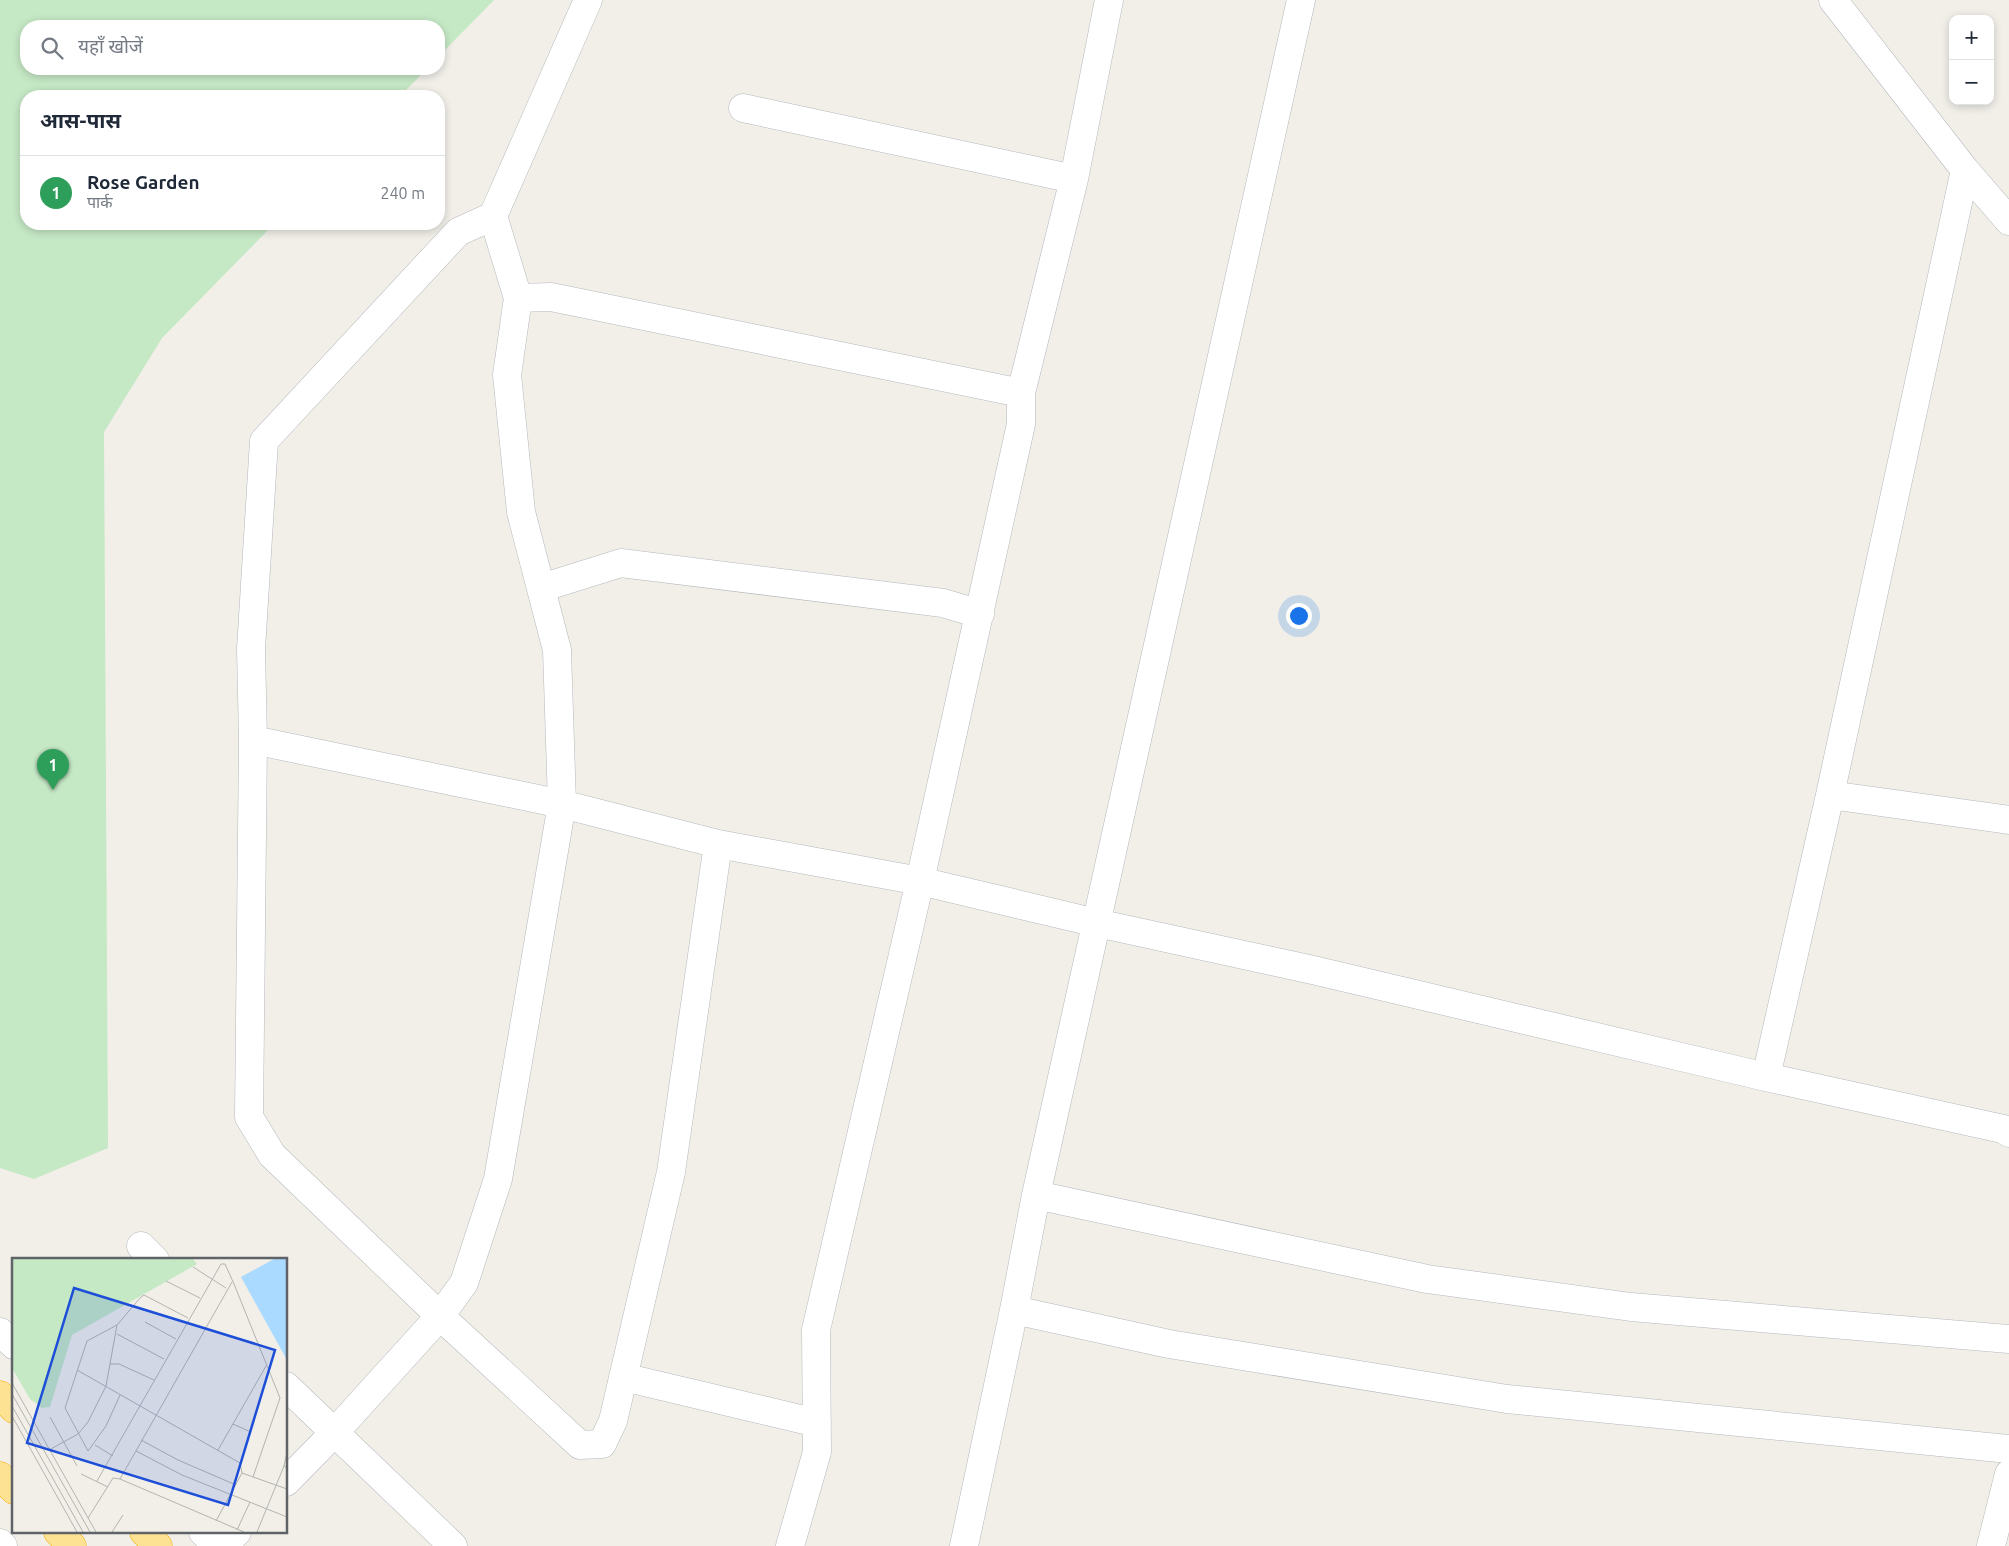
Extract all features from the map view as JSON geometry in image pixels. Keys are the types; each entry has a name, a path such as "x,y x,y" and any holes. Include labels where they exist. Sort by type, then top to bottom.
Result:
{"highway":[{"path":"0,1395 12,1406"},
{"path":"0,1476 12,1488"},
{"path":"60,1534 72,1546"},
{"path":"146,1534 158,1546"}],"street":[{"path":"288,1480 334,1433 440,1316 464,1283 498,1179 562,804 557,650 521,512 507,375 518,298 493,216 588,0"},
{"path":"790,1546 817,1452 816,1330 920,881 1022,424 1020,393 1074,179 1109,0"},
{"path":"964,1546 1014,1310 1036,1195 1301,0"},
{"path":"1833,0 1965,170 2009,221"},
{"path":"743,108 1074,179"},
{"path":"1766,1077 1830,795 1965,170"},
{"path":"493,216 458,232 264,441 250,649 253,740 249,1117 272,1155 440,1316 580,1445 602,1444 613,1421 671,1172 718,844"},
{"path":"518,298 551,297 1020,393"},
{"path":"541,588 622,563 942,603 980,614"},
{"path":"253,740 562,804 718,844 920,881 1313,970 1766,1077 2002,1129 2009,1133"},
{"path":"1830,795 2009,820"},
{"path":"1036,1195 1427,1279 1631,1307 2009,1339"},
{"path":"1014,1310 1169,1344 1507,1399 2009,1449"},
{"path":"0,1332 12,1343"},
{"path":"623,1377 817,1423"},
{"path":"288,1388 453,1546"},
{"path":"1991,1546 2009,1474"},
{"path":"205,1534 217,1546"},
{"path":"224,1546 235,1534"},
{"path":"0,1543 3,1546"}],"green space":[{"path":"0,0 494,0 445,50 445,20 20,20 20,75 421,75 406,90 20,90 20,230 268,230 162,338 104,432 108,1148 34,1179 0,1168"}],"place":[{"name":"Rose Garden","path":"53,790"}]}
